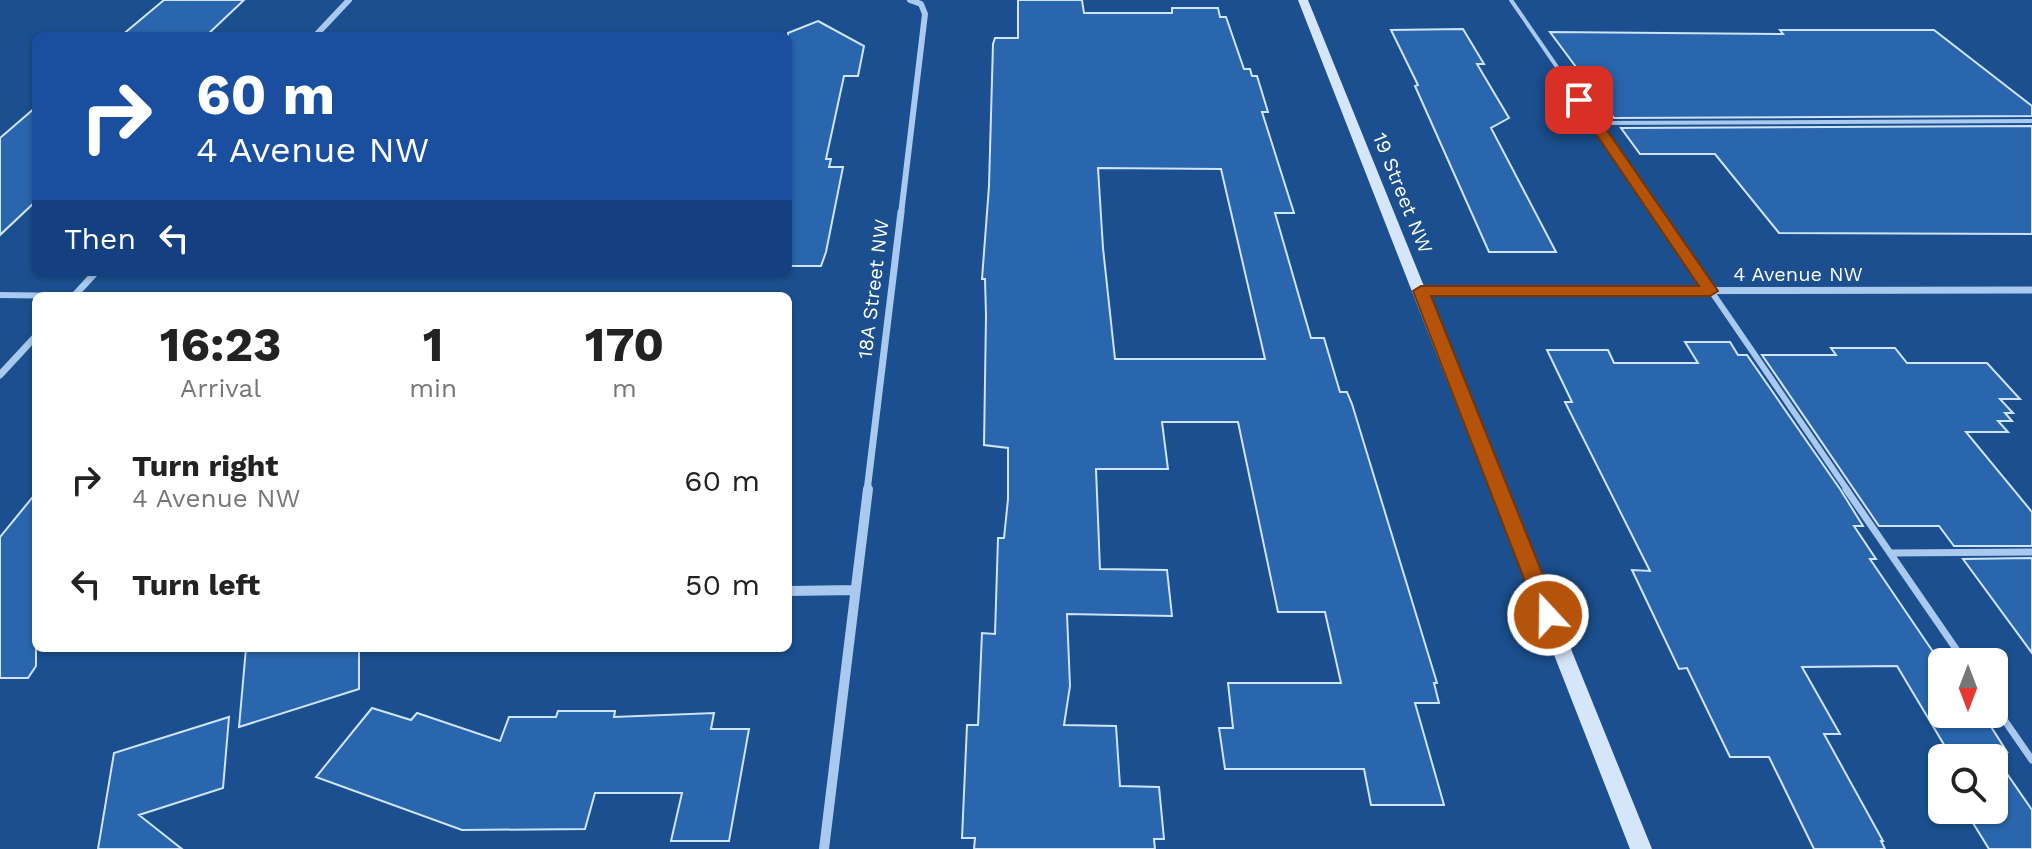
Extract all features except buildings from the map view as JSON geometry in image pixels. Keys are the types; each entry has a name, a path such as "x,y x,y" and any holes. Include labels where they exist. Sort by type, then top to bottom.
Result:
{"street":[{"path":"319,32 349,0"},
{"name":"18A Street NW","path":"824,849 925,14 921,4 910,0"},
{"name":"19 Street NW","path":"1303,0 1641,849"},
{"path":"78,292 92,276"},
{"name":"4 Avenue NW","path":"1421,291 2032,290"},
{"path":"0,375 32,340"},
{"path":"792,591 855,590"}],"lane":[{"path":"1511,0 1955,648"},
{"path":"1595,123 2032,121"},
{"path":"0,295 32,295"},
{"path":"1890,553 2032,552"},
{"path":"2008,725 2032,760"}],"route":[{"path":"1548,615 1421,291 1710,291 1579,100"}]}
